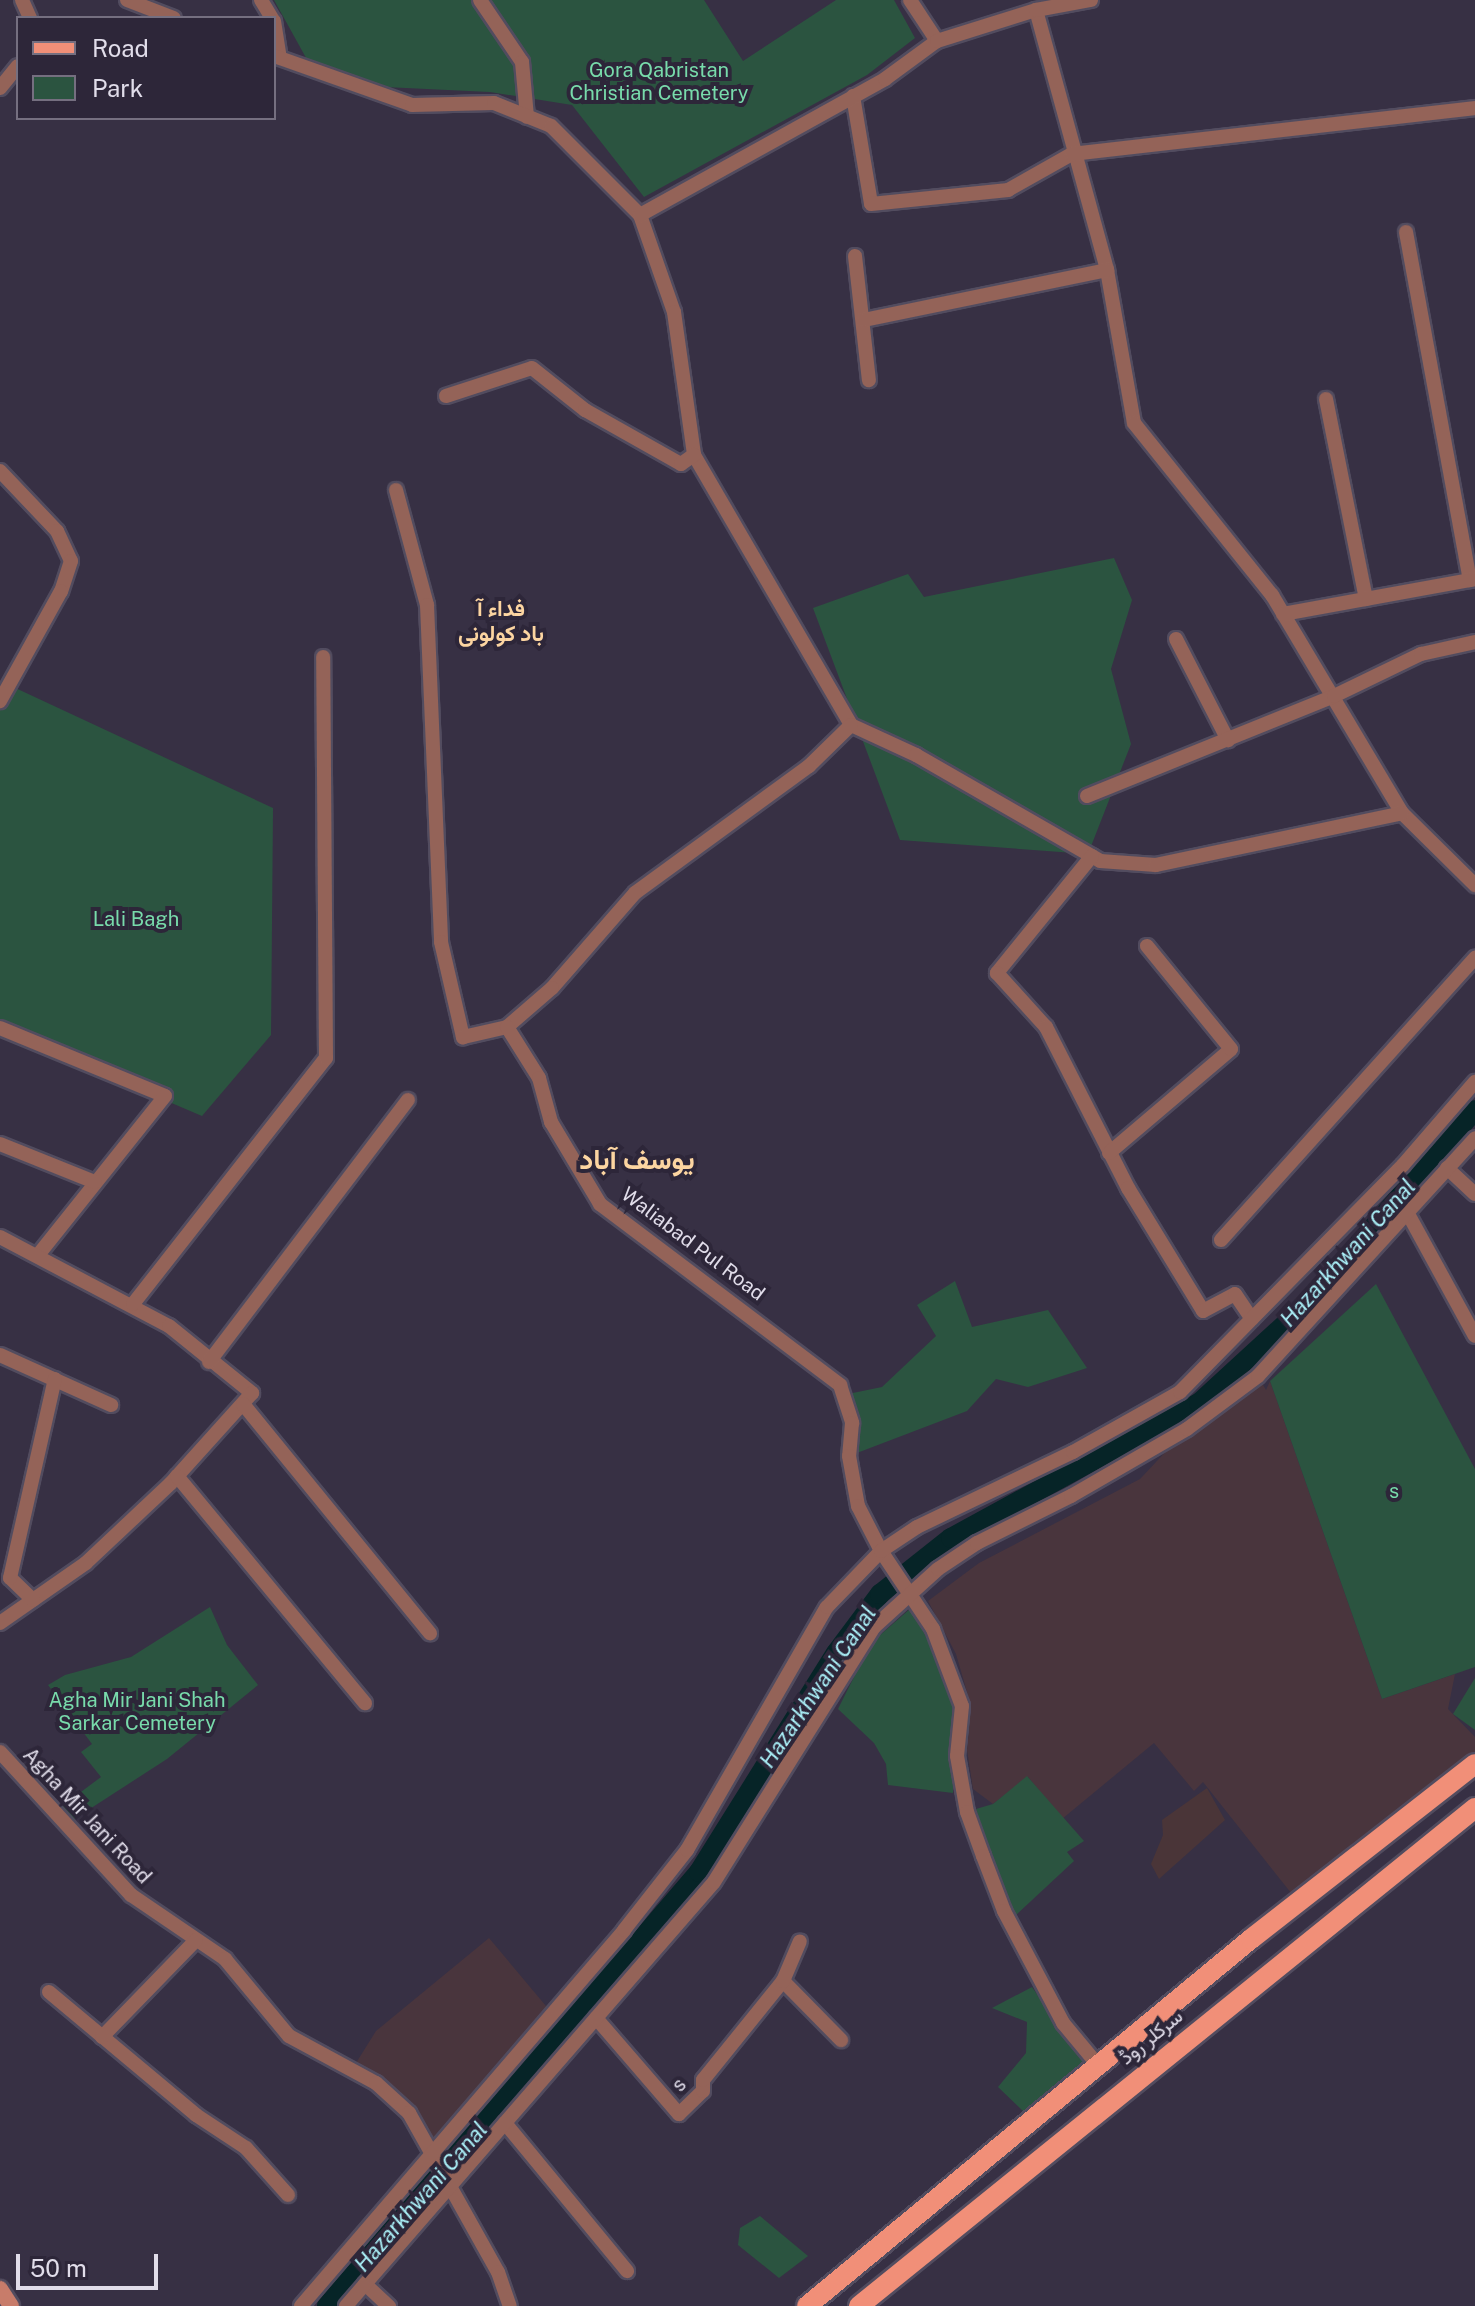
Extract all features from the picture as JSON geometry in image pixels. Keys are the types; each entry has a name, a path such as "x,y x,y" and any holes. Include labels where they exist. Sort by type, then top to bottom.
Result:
{"main road":[{"path":"807,2306 1097,2064 1475,1764"},
{"name":"سرکلر روڈ","path":"859,2306 1120,2091 1475,1808"},
{"path":"1097,2064 1120,2091"},
{"path":"0,2289 11,2306"}],"street":[{"path":"127,0 169,16"},
{"path":"480,0 522,62 527,117"},
{"path":"910,0 937,41"},
{"path":"640,215 853,96 937,41 1036,10 1091,0"},
{"path":"1036,10 1072,154 1107,270 1134,423 1283,614 1334,696 1377,778 1402,813 1475,885"},
{"path":"277,57 412,105 494,103 551,126 640,215 674,312 694,455 851,725 916,755 1092,856 1156,865 1402,813"},
{"path":"0,88 16,68"},
{"path":"853,96 871,204 1008,190 1072,154 1475,108"},
{"path":"1283,614 1472,580 1406,232"},
{"path":"855,256 869,380"},
{"path":"864,320 1107,270"},
{"path":"446,396 532,368 585,410 681,464 694,455"},
{"path":"1326,399 1366,599"},
{"path":"0,471 57,531 71,561 61,591 0,701"},
{"path":"396,490 427,605 441,942 463,1037 507,1027 552,988 635,893 809,766 851,725"},
{"path":"1176,639 1228,740"},
{"path":"1087,796 1334,696 1421,654 1475,642"},
{"path":"133,1304 326,1058 323,657"},
{"path":"1092,856 997,973 1046,1027 1109,1153 1203,1311 1235,1294 1252,1319"},
{"path":"1109,1153 1231,1049 1147,946"},
{"path":"1221,1240 1475,958"},
{"name":"Waliabad Pul Road","path":"507,1027 539,1078 551,1122 600,1204 840,1385 852,1423 849,1456 858,1506 881,1551 909,1593"},
{"path":"0,1028 165,1096 39,1254"},
{"path":"301,2306 687,1850 827,1607 881,1551 991,1487 1073,1452 1180,1392 1403,1165 1475,1082"},
{"path":"209,1362 408,1100"},
{"path":"346,2306 714,1882 865,1640 909,1593 977,1543 1071,1496 1187,1429 1258,1376 1475,1138"},
{"path":"0,1144 95,1182"},
{"path":"1447,1168 1475,1194"},
{"path":"1407,1212 1475,1336"},
{"path":"0,1237 39,1254 169,1326 209,1362 252,1393 177,1476 86,1563 0,1623"},
{"path":"0,1355 111,1405"},
{"path":"33,1600 10,1578 55,1379"},
{"path":"243,1404 430,1633"},
{"path":"177,1476 365,1703"},
{"path":"909,1593 933,1629 962,1706 957,1756 967,1812 1004,1911 1063,2023 1097,2064"},
{"name":"Agha Mir Jani Road","path":"0,1752 131,1895 225,1959 289,2036 376,2083 409,2113 434,2150 451,2184"},
{"path":"102,2037 196,1940"},
{"name":"s","path":"596,2018 679,2114 703,2091 703,2080 783,1981 800,1941"},
{"path":"783,1981 841,2040"},
{"path":"49,1992 196,2115 246,2148 288,2195"},
{"path":"505,2123 627,2271"},
{"path":"451,2184 510,2306"},
{"path":"365,2284 389,2306"}],"shaded area":[{"path":"1258,1376 1266,1390 1270,1381 1382,1699 1455,1674 1448,1709 1475,1737 1475,1753 1295,1898 1203,1782 1194,1791 1154,1743 1062,1819 1028,1777 993,1804 973,1789 967,1750 971,1706 956,1654 928,1601 979,1563 1140,1479 1187,1429"},
{"path":"1207,1788 1225,1820 1159,1879 1151,1864 1163,1835 1162,1820"},
{"path":"489,1938 551,2012 434,2150 409,2113 351,2071 376,2031"}],"green space":[{"name":"Gora Qabristan Christian Cemetery","path":"274,0 704,0 743,61 836,0 894,0 915,38 867,75 644,197 572,105 490,92 385,87 310,65"},
{"path":"1114,558 1132,600 1111,669 1131,744 1088,854 900,840 813,608 908,574 924,597"},
{"name":"Lali Bagh","path":"9,685 273,808 271,1035 202,1116 0,1030 0,701"},
{"path":"955,1281 972,1327 1048,1310 1087,1368 1028,1387 996,1379 967,1411 849,1456 843,1395 882,1387 936,1336 917,1305"},
{"name":"s","path":"1376,1284 1475,1469 1475,1667 1382,1699 1270,1381"},
{"name":"Agha Mir Jani Shah Sarkar Cemetery","path":"210,1607 227,1645 258,1685 167,1759 65,1825 54,1812 101,1777 81,1752 92,1744 48,1685 65,1675 131,1657"},
{"path":"911,1608 939,1661 954,1707 953,1793 888,1785 886,1764 874,1743 838,1709 871,1643"},
{"path":"1475,1678 1475,1730 1453,1714"},
{"path":"1027,1776 1084,1841 1067,1852 1074,1861 1015,1916 1000,1891 976,1809 993,1804"},
{"path":"1032,1987 1087,2066 1026,2114 998,2087 1026,2053 1027,2022 992,2008"},
{"path":"760,2216 808,2256 779,2278 738,2245 740,2228"}],"waterway":[{"name":"Hazarkhwani Canal","path":"327,2306 699,1872 836,1653 880,1594 951,1538 1199,1403 1305,1306 1475,1110"}],"district":[{"name":"فداء آ باد کولونی","path":"501,620"},
{"name":"یوسف آباد","path":"637,1159"}]}
